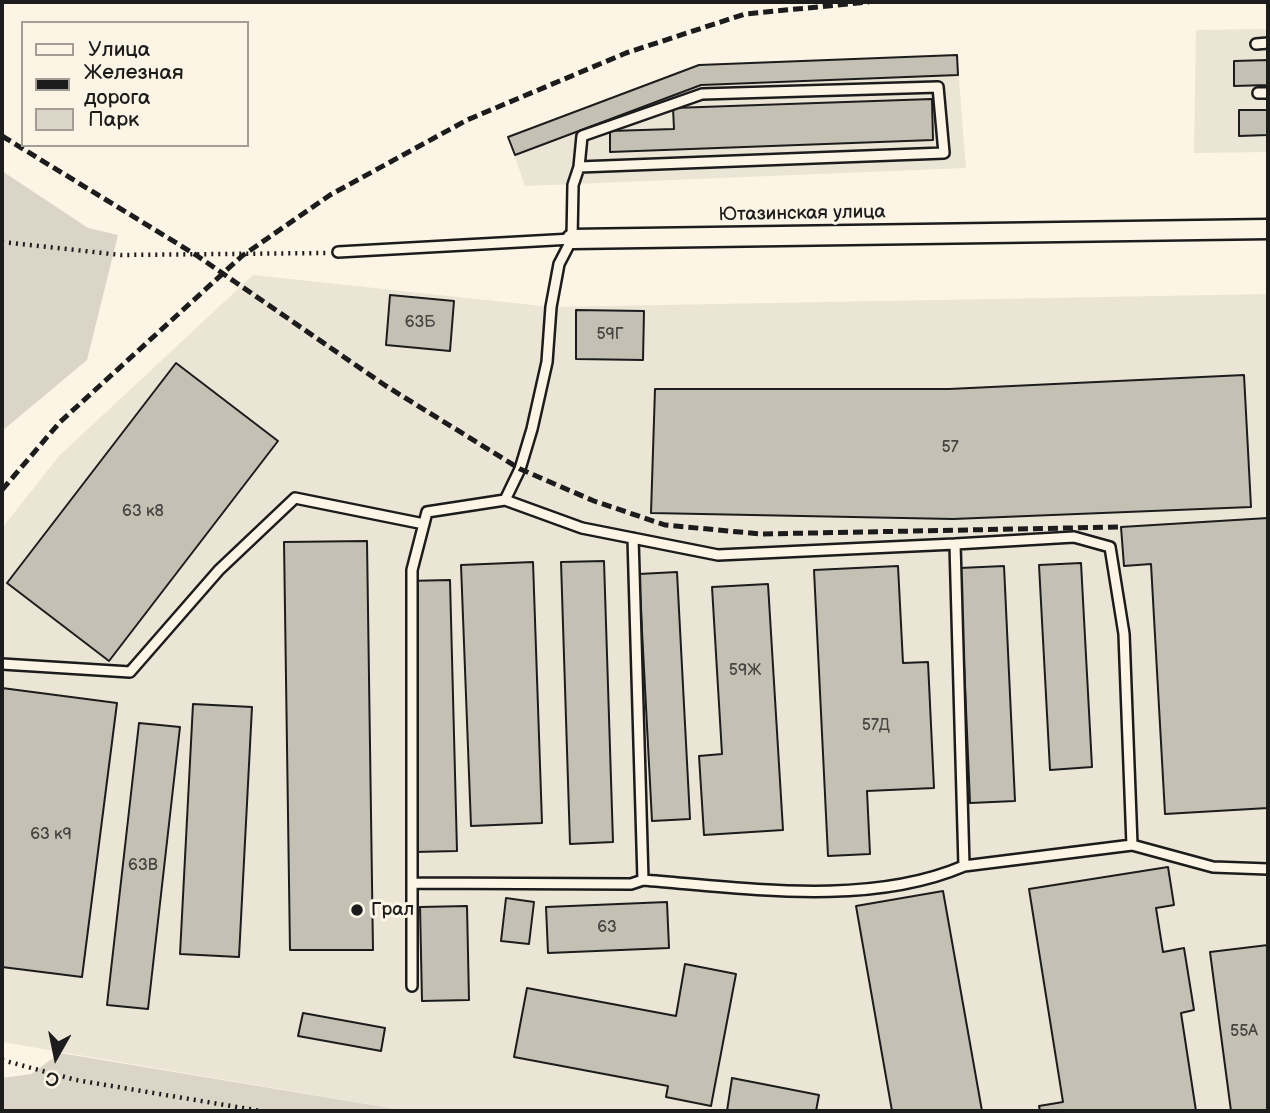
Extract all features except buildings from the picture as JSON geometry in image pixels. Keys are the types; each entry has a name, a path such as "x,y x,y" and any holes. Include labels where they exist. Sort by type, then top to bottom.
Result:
{"street":[{"name":"Ютазинская улица","path":"572,239 1268,229"}],"lane":[{"path":"1256,44 1268,43"},
{"path":"505,500 520,469 547,362 551,307 559,264 572,239 573,185 579,167 582,136 702,94 938,87 944,153 579,167"},
{"path":"1258,93 1268,93"},
{"name":"Ютазинская улица","path":"338,253 572,239"},
{"path":"2,664 130,672 219,570 295,498 424,524"},
{"path":"412,986 412,570 427,512 505,500 582,528 719,555 1074,537 1110,547 1124,634 1132,845"},
{"path":"633,538 643,880"},
{"path":"955,544 964,866"},
{"path":"412,883 563,885 631,884 643,880 804,891 904,884 935,878 964,866 1132,845 1213,867 1268,869"}],"path":[{"path":"2,242 121,255 243,256 338,253"},
{"path":"2,1060 76,1080 261,1111"}],"shaded area":[{"path":"1268,29 1268,152 1194,153 1196,30"},
{"path":"957,55 966,168 525,186 508,137 699,65"},
{"path":"253,275 551,307 1268,294 1268,1111 408,1111 2,1042 2,528 59,456"}],"green space":[{"path":"2,171 88,228 118,235 87,360 2,431"},
{"path":"60,1053 408,1111 2,1111 2,1078 31,1074"}],"railway":[{"path":"2,490 60,422 242,256 330,195 467,120 626,53 745,14 869,2"},
{"path":"2,136 196,255 386,386 520,469 594,501 665,525 761,534 1119,527"}],"place":[{"name":"Грал","path":"357,910"}]}
